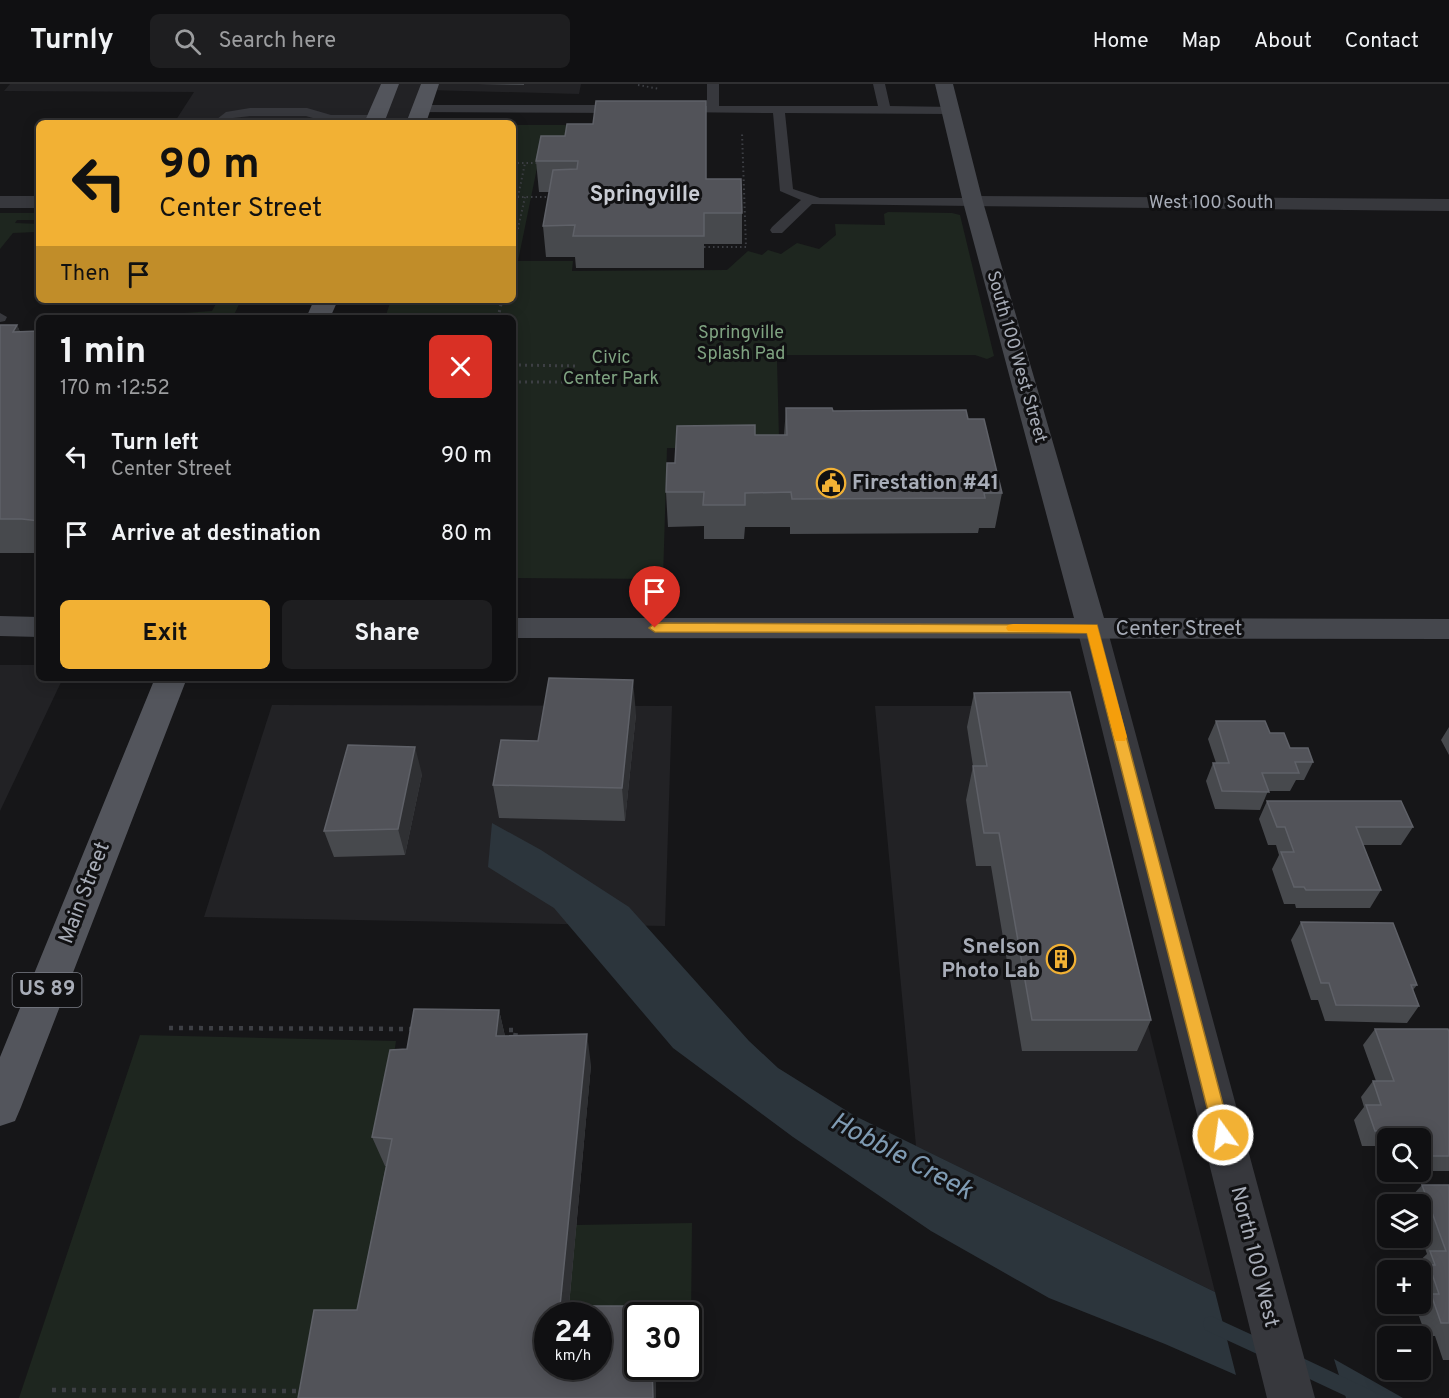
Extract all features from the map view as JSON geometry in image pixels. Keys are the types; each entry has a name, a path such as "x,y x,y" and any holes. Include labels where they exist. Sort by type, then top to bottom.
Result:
{"main road":[{"path":"375,120 390,84"},
{"path":"419,116 430,84"},
{"name":"Main Street","path":"0,1107 170,681"}],"street":[{"name":"South 100 West Street","path":"944,84 973,202 1092,628"},
{"path":"0,202 36,202"},
{"name":"West 100 South","path":"973,202 1449,205"},
{"path":"0,627 36,627"},
{"name":"Center Street","path":"516,627 1449,629"},
{"name":"North 100 West","path":"1092,628 1291,1398"}],"lane":[{"path":"713,84 713,109"},
{"path":"879,84 885,110"},
{"path":"419,116 642,109"},
{"path":"666,109 950,110"},
{"path":"779,109 787,191 819,202 973,202"},
{"path":"222,120 230,115 250,112 307,112 330,118 360,120"},
{"path":"777,230 810,199"}],"path":[{"path":"704,247 746,247 742,126"},
{"path":"516,163 547,163"},
{"path":"525,163 518,197 558,197"},
{"path":"516,238 525,197"},
{"path":"516,365 578,366"},
{"path":"516,382 576,382"},
{"path":"169,1028 420,1029"},
{"path":"492,1030 516,1030 514,1048"},
{"path":"52,1390 308,1391"}],"shaded area":[{"path":"10,84 581,84 579,94 428,90 417,120 176,120 194,92 4,91"},
{"path":"0,665 36,665 36,681 62,681 0,811"},
{"path":"272,705 672,706 665,926 204,917"},
{"path":"875,706 1068,706 1215,1292 916,1146"}],"green space":[{"name":"Civic Center Park","path":"516,125 580,125 537,168 518,261 573,261 572,271 727,270 748,251 762,255 768,250 781,254 797,243 819,249 836,235 835,224 885,225 884,214 888,212 952,213 960,215 994,356 987,359 975,355 784,355 779,357 777,361 779,438 770,448 667,448 663,579 516,578 516,315 386,315 390,303 516,303"},
{"path":"0,213 36,213 36,220 17,220 15,223 36,224 36,232 13,233 0,249"},
{"path":"216,303 240,303 234,315 184,315 184,313 212,311"},
{"path":"140,1035 396,1041 390,1081 385,1165 404,1167 371,1334 319,1398 19,1398"},
{"path":"692,1223 691,1302 624,1302 624,1316 612,1316 612,1302 568,1302 576,1225"}],"water":[{"path":"492,823 541,850 629,907 749,1041 778,1068 855,1116 1215,1292 1236,1375 1049,1298 931,1231 793,1137 673,1048 554,908 488,867"},
{"path":"1334,1359 1403,1398 1346,1398"}],"building":[{"path":"596,101 706,101 706,179 741,179 742,213 704,213 704,236 573,236 575,225 543,226 553,170 577,169 578,161 536,161 541,136 565,136 567,124 593,124"},
{"path":"0,325 17,325 13,332 36,331 36,521 0,519"},
{"path":"786,408 832,408 833,411 966,410 968,419 984,419 1002,493 984,493 985,498 792,499 791,492 745,493 745,505 703,505 704,492 666,492 667,463 675,463 677,426 755,425 755,435 787,435"},
{"path":"549,678 633,680 622,788 493,785 501,740 538,741"},
{"name":"Snelson Photo Lab","path":"1070,692 1151,1020 1032,1020 999,833 984,833 973,766 987,766 974,693"},
{"path":"1216,721 1265,721 1270,733 1284,733 1290,748 1308,748 1313,762 1295,762 1299,773 1262,773 1269,792 1222,791 1213,763 1229,763"},
{"path":"348,745 415,747 398,829 324,831"},
{"path":"1267,801 1401,801 1413,827 1356,827 1381,890 1306,890 1304,887 1294,887 1281,852 1294,852 1285,827 1277,827"},
{"path":"1301,922 1393,923 1417,985 1411,985 1419,1006 1336,1005 1329,983 1321,983"},
{"path":"414,1009 499,1010 496,1036 587,1034 560,1302 534,1302 534,1380 612,1380 612,1306 624,1306 624,1380 652,1380 653,1398 298,1398 314,1310 357,1310 392,1139 372,1137 390,1050 407,1049"},
{"path":"1375,1029 1448,1029 1449,1156 1431,1156 1431,1128 1377,1128 1375,1131 1366,1105 1381,1105 1373,1081 1394,1081"},
{"path":"1422,1185 1449,1185 1449,1323 1441,1323 1431,1294 1439,1294 1431,1271 1431,1265 1435,1265 1430,1251 1446,1251 1431,1210 1431,1194 1425,1194"}],"waterway":[{"name":"Hobble Creek","path":"1211,1324 1268,1351"},
{"name":"Hobble Creek","path":"1292,1362 1369,1398"}],"slow traffic":[{"path":"1013,628 1092,628 1120,737"}],"place":[{"name":"Firestation #41","path":"831,483"},
{"name":"Snelson Photo Lab","path":"1061,959"}],"district":[{"name":"Springville","path":"645,195"}],"route":[{"path":"655,628 1092,628 1223,1135"}],"park label":[{"name":"Springville Splash Pad","path":"741,343"}]}
